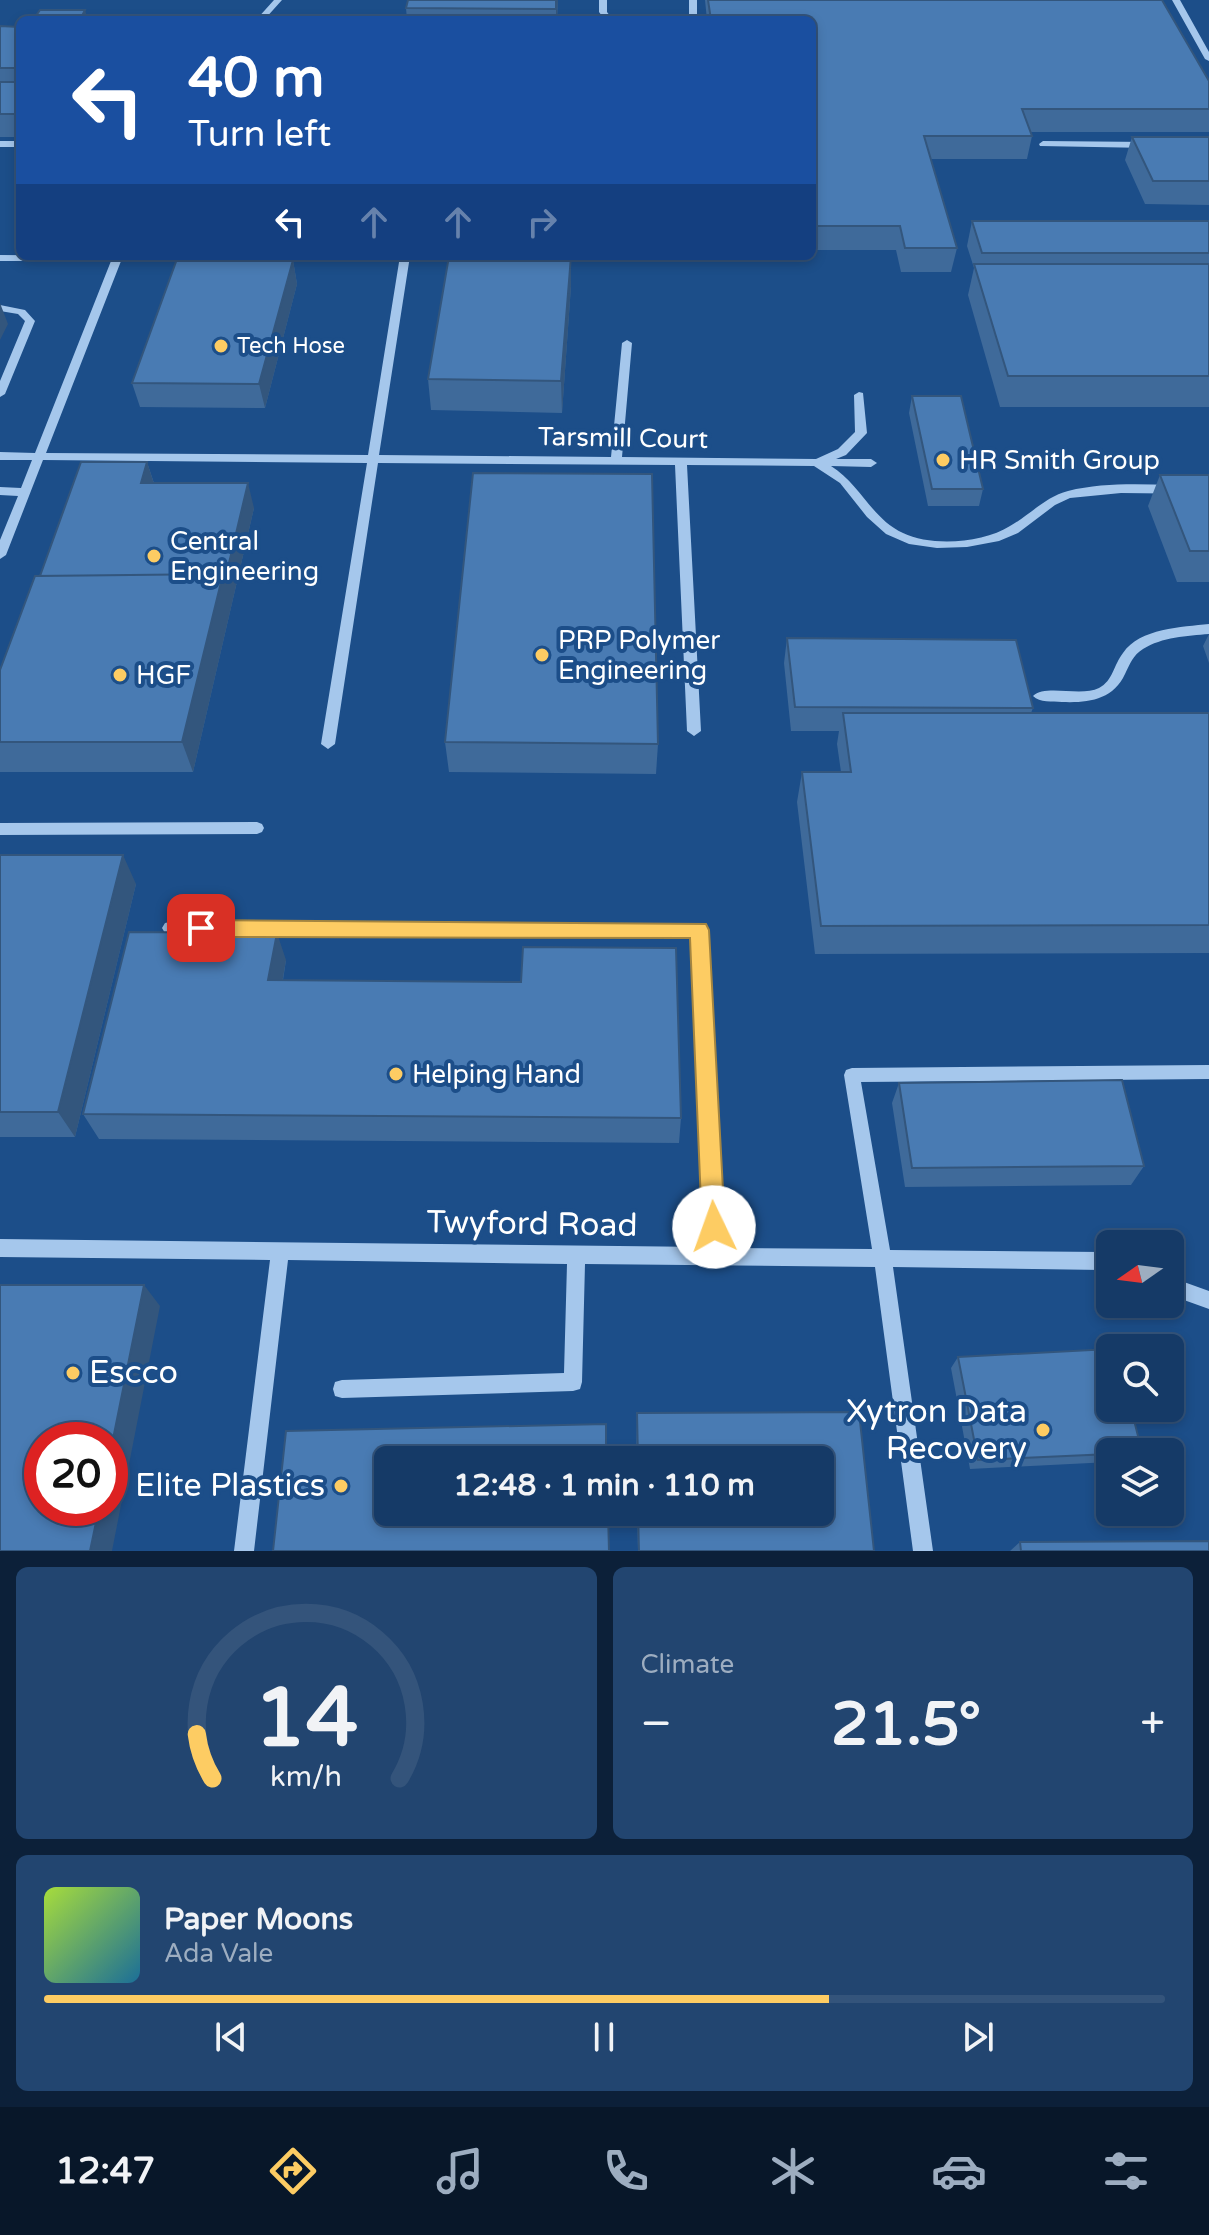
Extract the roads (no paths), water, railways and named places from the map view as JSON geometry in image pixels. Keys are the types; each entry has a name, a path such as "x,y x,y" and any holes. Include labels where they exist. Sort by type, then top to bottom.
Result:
{"street":[{"path":"264,16 278,0"},
{"path":"1176,0 1209,59"},
{"path":"1043,144 1164,145"},
{"path":"0,555 117,260"},
{"path":"328,744 404,260"},
{"path":"0,308 21,312 30,321 0,394"},
{"path":"616,460 627,343"},
{"path":"817,463 842,452 861,433 859,395"},
{"name":"Tarsmill Court","path":"0,456 871,463"},
{"path":"681,461 694,731"},
{"path":"817,463 850,486 864,508 881,524 899,537 926,544 966,543 1004,535 1064,496 1098,490 1209,490"},
{"path":"0,491 25,492"},
{"path":"1040,696 1098,694 1118,680 1134,648 1189,630 1209,629"},
{"path":"0,829 257,828"},
{"path":"170,928 699,930 715,1257"},
{"path":"923,1551 883,1259 852,1075 1209,1072"},
{"name":"Twyford Road","path":"0,1248 1096,1261"},
{"path":"244,1551 280,1251"},
{"path":"342,1389 573,1382 576,1254"},
{"path":"1184,1291 1209,1300"}],"place":[{"name":"Tech Hose","path":"221,346"},
{"name":"HR Smith Group","path":"943,460"},
{"name":"Central Engineering","path":"154,556"},
{"name":"PRP Polymer Engineering","path":"542,655"},
{"name":"HGF","path":"120,675"},
{"name":"Helping Hand","path":"396,1074"},
{"name":"Escco","path":"73,1373"},
{"name":"Xytron Data Recovery","path":"1043,1430"},
{"name":"Elite Plastics","path":"341,1486"}]}
